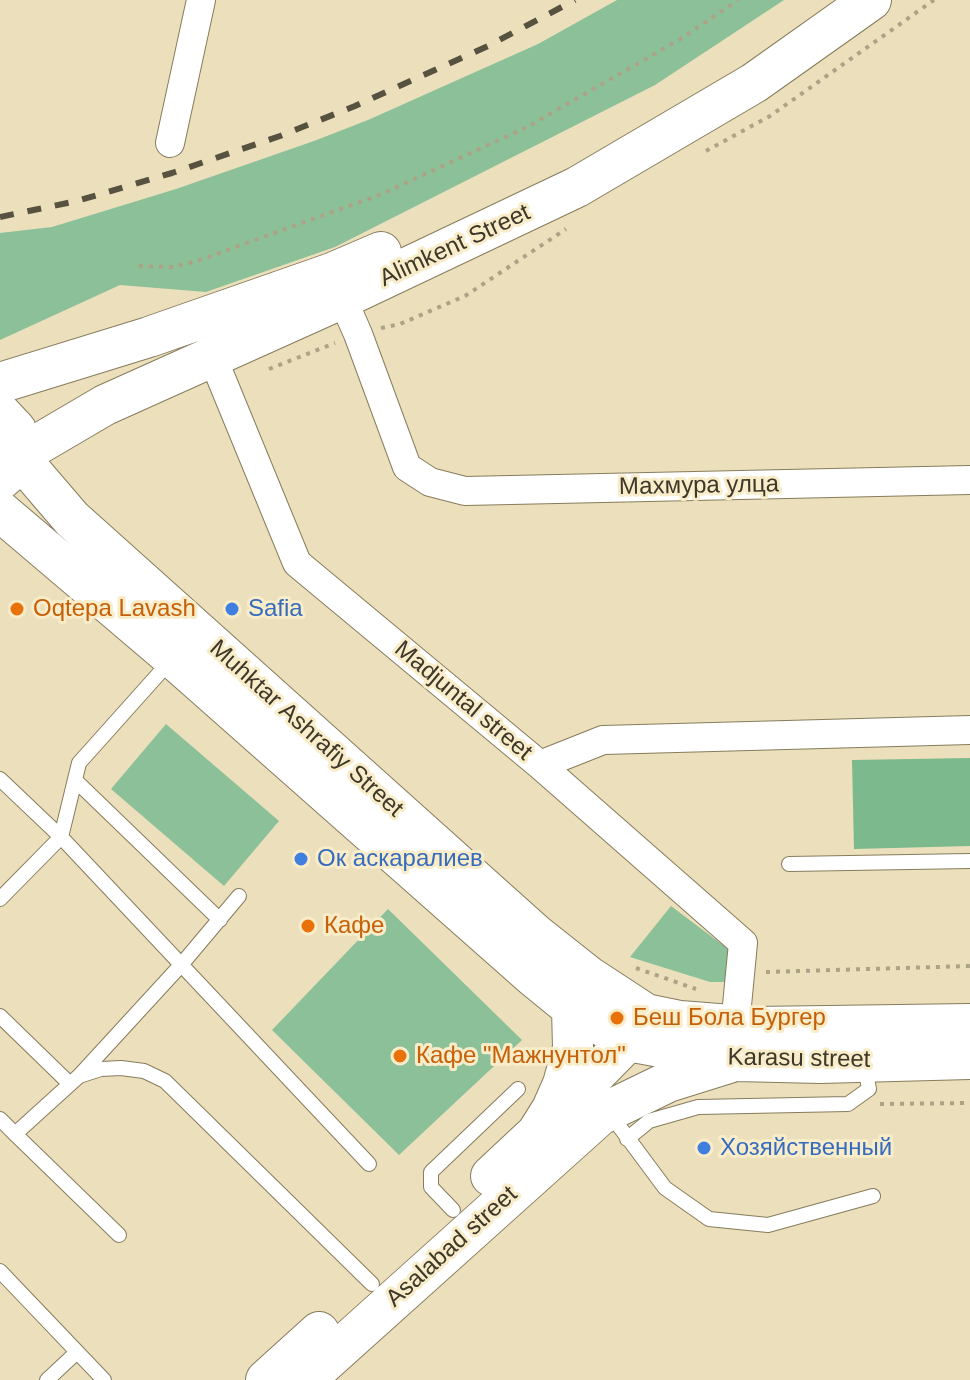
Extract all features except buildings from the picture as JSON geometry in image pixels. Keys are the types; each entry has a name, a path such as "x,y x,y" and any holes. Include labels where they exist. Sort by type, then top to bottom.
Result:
{"main road":[{"name":"Alimkent Street","path":"9,468 105,405 212,356 474,211 612,139 746,60 830,0"},
{"name":"Alimkent Street","path":"5,392 149,337 336,286 489,231 623,162 754,83 871,0"},
{"path":"5,392 19,443 9,468"},
{"path":"72,519 59,494 56,468 61,445 77,423"},
{"name":"Muhktar Ashrafiy Street","path":"9,468 72,519 535,934 588,976 637,1028"},
{"name":"Muhktar Ashrafiy Street","path":"0,511 173,658 572,1008 637,1028"},
{"name":"Asalabad street","path":"537,1133 552,1109 569,1065 574,1031 572,1008"},
{"name":"Karasu street","path":"736,1043 784,1028 970,1024"},
{"name":"Karasu street","path":"637,1028 864,1062 970,1059"},
{"name":"Asalabad street","path":"611,1122 637,1028"},
{"name":"Asalabad street","path":"266,1380 537,1133 637,1028"},
{"name":"Asalabad street","path":"305,1380 611,1122 668,1082 736,1043"}],"street":[{"path":"170,143 201,0"},
{"name":"Махмура улца","path":"336,286 358,334 407,467 430,482 465,491 970,480"},
{"name":"Madjuntal street","path":"212,356 297,563 540,765 603,740 970,730"},
{"path":"540,765 743,943 736,1043"}],"lane":[{"path":"0,899 61,837 79,763 173,658"},
{"path":"0,779 61,837 369,1164"},
{"path":"75,780 220,920"},
{"path":"789,864 970,861"},
{"path":"15,1134 74,1080 181,965 239,896"},
{"path":"0,1016 74,1080"},
{"path":"611,1122 649,1121 698,1107 848,1104 869,1089 864,1062"},
{"path":"74,1080 101,1069 121,1068 144,1071 165,1081 372,1284"},
{"path":"453,1210 431,1187 431,1172 518,1089"},
{"path":"0,1119 119,1235"},
{"path":"611,1122 665,1188 709,1219 768,1225 873,1196"},
{"path":"0,1271 104,1380"},
{"path":"47,1380 77,1352"}],"path":[{"path":"139,266 173,267 197,261 382,194 529,126 682,38 738,0"},
{"path":"762,981 767,970 970,966"},
{"path":"848,1104 970,1103"}],"green space":[{"path":"617,0 784,0 655,85 335,247 206,292 120,285 0,340 0,233 52,227 176,189 314,141 538,44"},
{"path":"166,724 279,821 224,886 111,789"},
{"path":"970,758 970,846 854,849 852,760"},
{"path":"671,906 728,949 725,982 710,982 630,957"},
{"path":"388,909 522,1040 399,1155 272,1030"}],"railway":[{"path":"0,217 77,201 280,136 488,46 575,0"}],"place":[{"name":"Oqtepa Lavash","path":"17,609"},
{"name":"Safia","path":"232,609"},
{"name":"Ок аскаралиев","path":"301,859"},
{"name":"Кафе","path":"308,926"},
{"name":"Беш Бола Бургер","path":"617,1018"},
{"name":"Кафе \"Мажнунтол\"","path":"400,1056"},
{"name":"Хозяйственный","path":"704,1148"}]}
